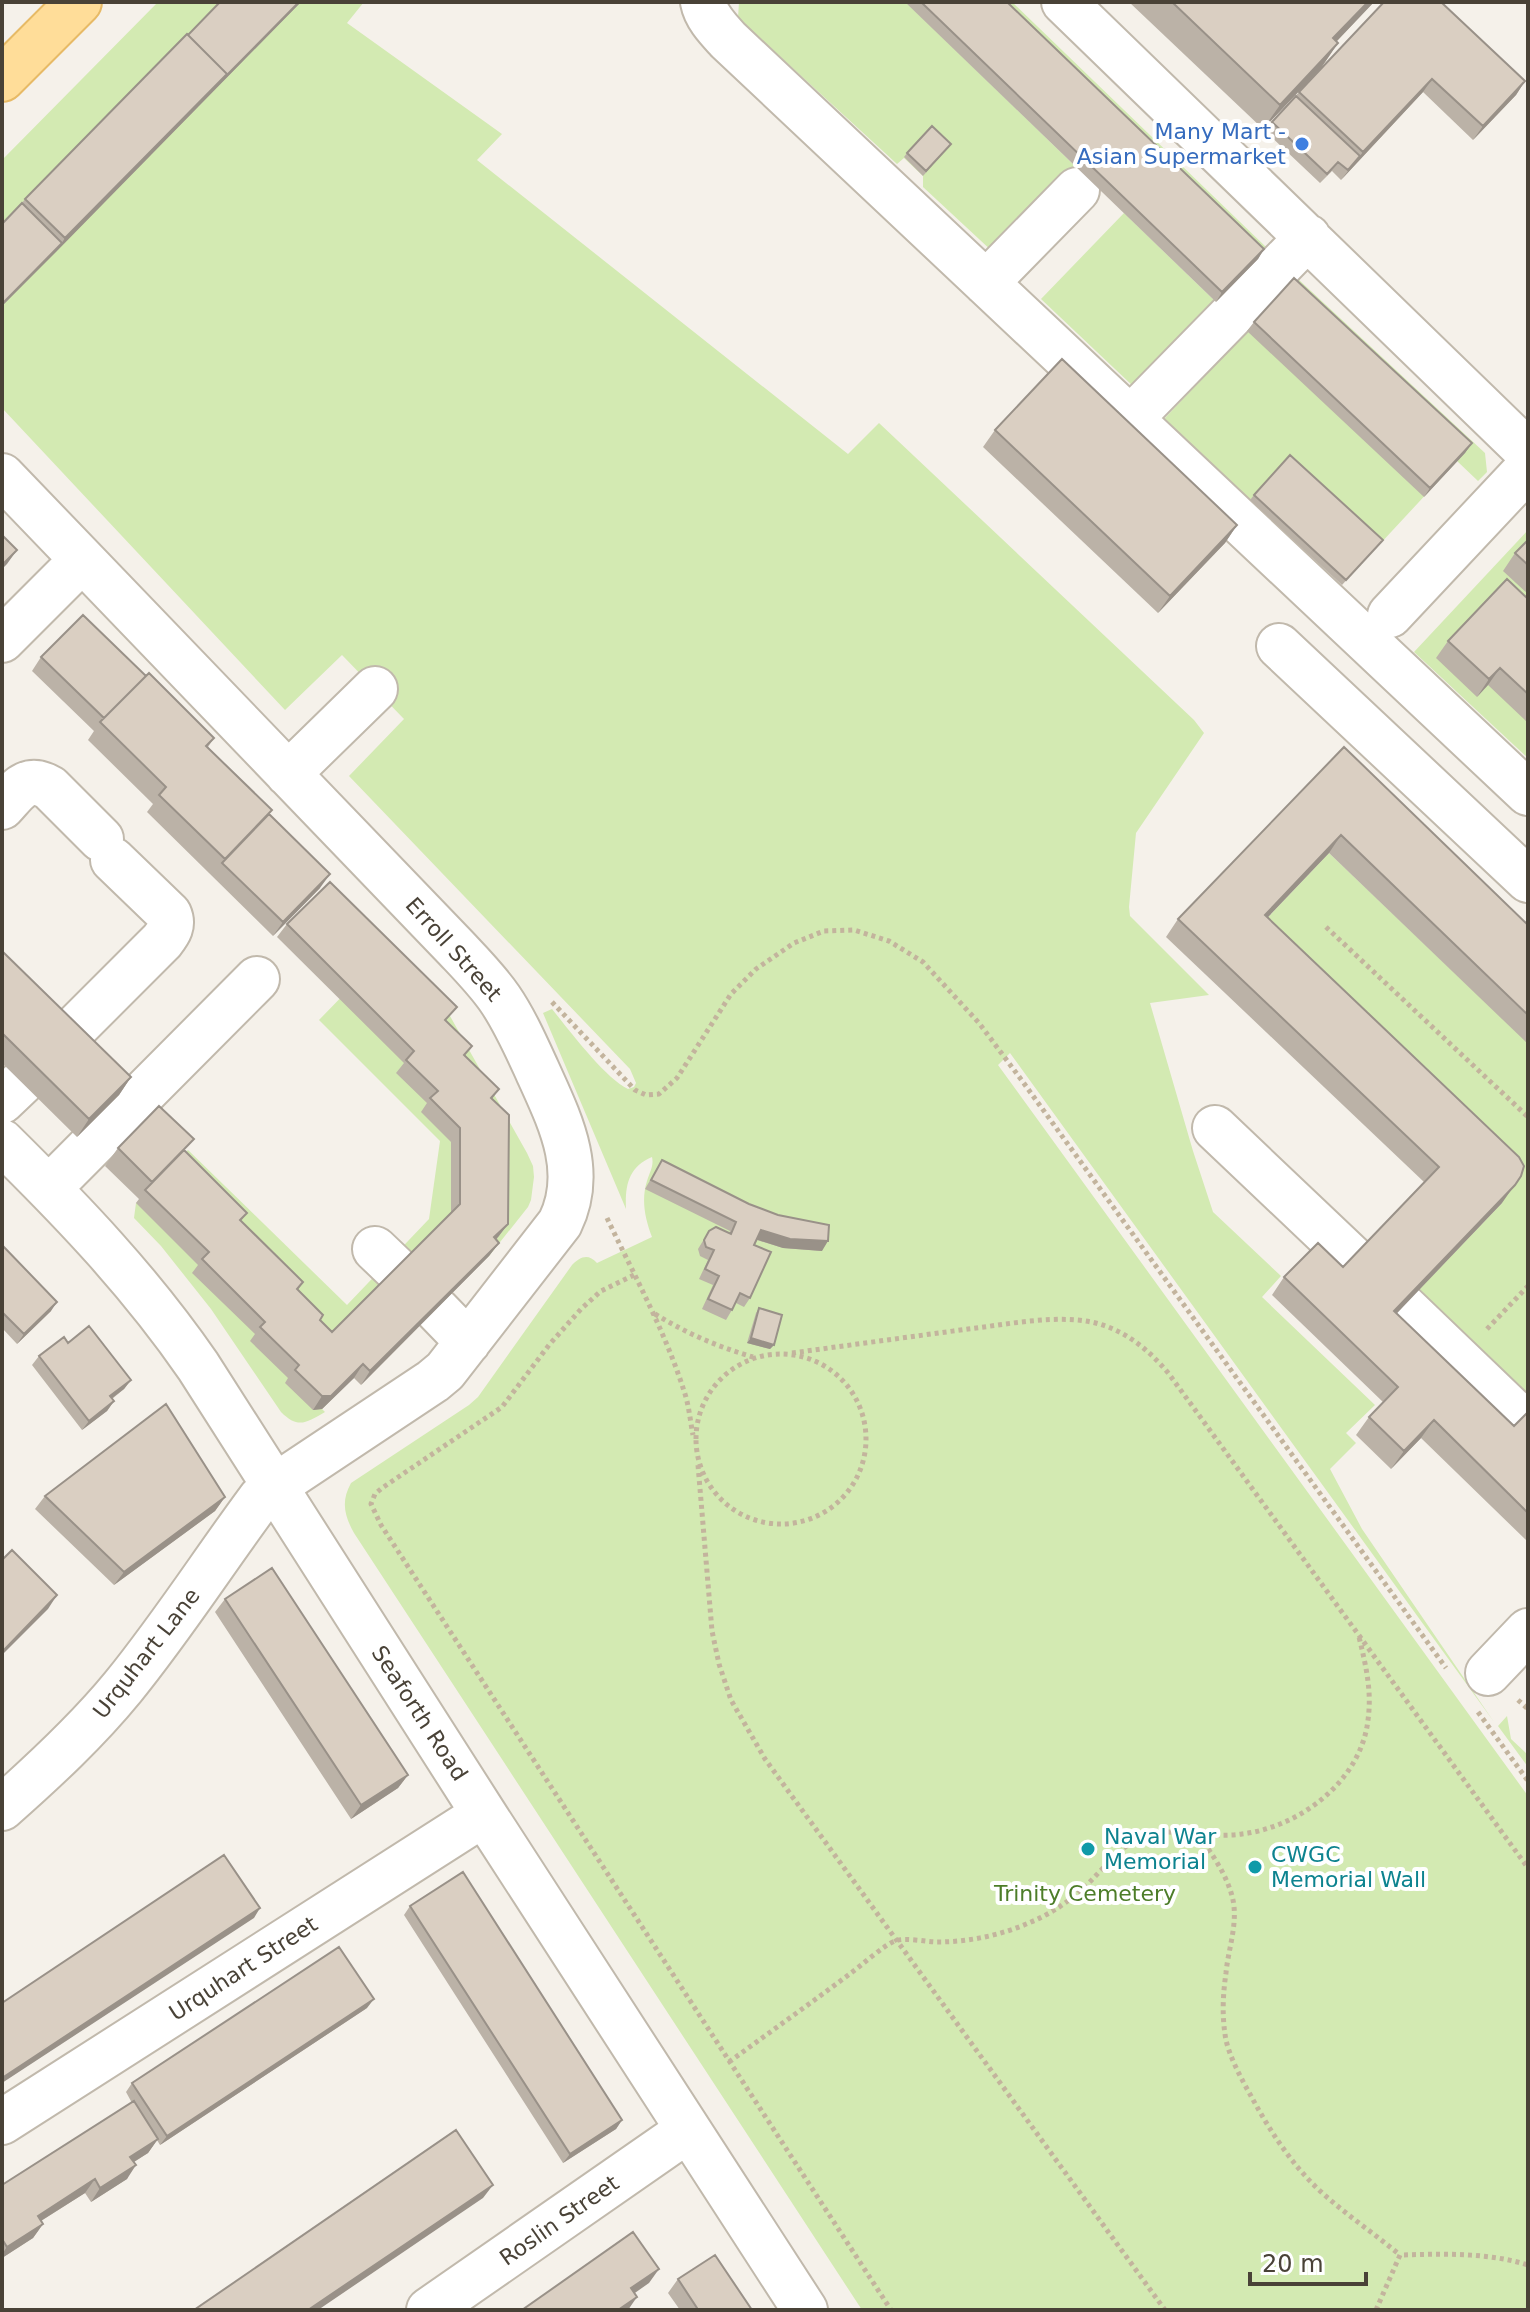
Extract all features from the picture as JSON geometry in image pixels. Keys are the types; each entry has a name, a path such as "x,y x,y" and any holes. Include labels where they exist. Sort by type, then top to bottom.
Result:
{"main road":[{"path":"2,79 79,2"}],"street":[{"path":"703,2 715,26 728,40 1528,793"},
{"path":"1064,2 1513,437"},
{"path":"986,283 1077,190"},
{"path":"1130,419 1308,237"},
{"path":"1390,615 1528,468"},
{"name":"Erroll Street","path":"2,476 464,956 498,996 521,1034 558,1116 567,1147 571,1193 560,1223 445,1371 275,1486"},
{"path":"2,640 82,560"},
{"path":"1279,646 1528,880"},
{"path":"288,774 375,689"},
{"path":"2,807 30,782 42,783 50,788 172,920 162,941 63,1040"},
{"path":"49,1188 257,979"},
{"path":"1215,1128 1354,1260"},
{"name":"Seaforth Road","path":"2,1142 107,1249 178,1338 805,2310"},
{"path":"1403,1306 1523,1421"},
{"path":"437,1310 468,1342"},
{"name":"Urquhart Lane","path":"2,1808 56,1759 121,1689 186,1605 253,1508 275,1486"},
{"path":"1471,1685 1528,1631"},
{"name":"Urquhart Street","path":"2,2122 484,1814"},
{"name":"Roslin Street","path":"429,2310 688,2130"}],"path":[{"path":"1326,927 1528,1117"},
{"path":"547,997 635,1090 646,1095 659,1094 677,1078 731,994 756,969 794,943 824,931 854,930 889,941 923,962 979,1023 1471,1685 1528,1781"},
{"path":"622,1251 654,1313 685,1395 698,1465 712,1631 731,1700 765,1759 1165,2310"},
{"path":"634,1275 601,1291 581,1309 502,1407 382,1488 371,1504 381,1525 891,2310"},
{"path":"1459,1359 1528,1286"},
{"path":"654,1313 681,1330 721,1348 753,1357 1052,1320 1079,1320 1132,1338 1152,1353 1169,1374 1528,1868"},
{"path":"698,1465 728,1506 751,1520 777,1527 806,1521 831,1508 850,1489 864,1466 867,1433 858,1405 841,1379 819,1364 792,1353"},
{"path":"694,1438 699,1409 715,1387 732,1370 753,1357"},
{"path":"729,2062 896,1940 966,1941 995,1934 1030,1922 1059,1907 1081,1891 1131,1843 1147,1835 1168,1831 1198,1835 1266,1830 1288,1821 1319,1801 1347,1772 1359,1751 1368,1724 1369,1676 1357,1632"},
{"path":"1198,1835 1218,1862 1233,1901 1233,1926 1225,1974 1225,2037 1243,2083 1269,2130 1296,2165 1327,2197 1400,2255 1491,2255 1528,2265"},
{"path":"1376,2310 1400,2255"}],"green space":[{"name":"Trinity Cemetery","path":"158,2 364,2 347,23 502,134 477,160 848,454 879,423 1194,720 1204,733 1136,833 1129,907 1130,916 1209,995 1150,1003 1193,1151 1213,1212 1281,1276 1262,1297 1375,1405 1346,1433 1356,1443 1330,1469 1362,1529 1494,1722 1010,1053 998,1065 1528,1796 1528,2310 862,2310 354,1533 345,1508 351,1483 478,1397 575,1262 587,1257 597,1263 652,1237 644,1202 652,1157 638,1166 630,1178 626,1209 543,1013 552,1009 598,1064 628,1089 636,1083 630,1069 349,776 404,719 342,655 285,710 2,408 2,160"},
{"path":"739,2 906,2 1076,167 994,253 923,187 923,176 904,158 897,164 738,18"},
{"path":"992,2 1012,2 1267,248 1258,259"},
{"path":"1124,213 1216,302 1134,387 1041,299"},
{"path":"1297,278 1485,453 1487,472 1478,481 1457,461 1379,545 1287,460 1250,500 1164,419"},
{"path":"1528,530 1528,758 1414,652"},
{"path":"1329,853 1528,1043 1528,1412 1411,1298 1502,1203 1253,933"},
{"path":"388,949 450,1016 533,1166 531,1200 489,1256 353,1378 322,1409 325,1412 307,1421 297,1422 281,1412 211,1309 161,1246 134,1218 136,1203 188,1150 347,1305 429,1219 440,1141 319,1020"},
{"path":"1507,1716 1511,1739 1528,1755 1528,1767 1498,1726"}],"building":[{"path":"220,2 299,2 224,78 227,74 188,35"},
{"path":"921,2 1007,2 1264,249 1222,292"},
{"path":"1172,2 1368,2 1333,38 1338,43 1280,105"},
{"path":"1384,2 1441,2 1525,81 1483,126 1432,79 1363,152 1299,92"},
{"path":"187,34 227,74 65,238 25,199"},
{"path":"1296,96 1360,156 1348,170 1338,162 1327,174 1272,122"},
{"path":"932,126 951,144 926,171 907,153"},
{"path":"22,203 62,243 2,304 2,224"},
{"path":"1294,278 1472,443 1430,488 1254,322"},
{"path":"1062,359 1237,525 1170,596 995,430"},
{"path":"1290,455 1383,540 1346,580 1254,495"},
{"path":"2,535 17,550 2,565"},
{"path":"1528,540 1528,565 1515,553"},
{"path":"1507,579 1528,599 1528,694 1500,668 1489,679 1448,641"},
{"path":"83,615 146,676 104,718 41,657"},
{"path":"149,673 214,738 206,746 272,810 225,859 159,795 166,787 100,722"},
{"path":"1344,747 1528,925 1528,1015 1341,835 1265,915 1519,1157 1524,1166 1515,1185 1394,1311 1514,1426 1528,1412 1528,1513 1434,1420 1404,1451 1369,1417 1398,1387 1284,1277 1318,1243 1343,1267 1439,1167 1178,919"},
{"path":"269,814 330,874 283,922 222,863"},
{"path":"330,882 457,1007 445,1020 472,1046 464,1055 499,1089 491,1098 509,1115 508,1224 494,1237 499,1243 370,1371 363,1364 331,1396 322,1396 295,1370 299,1365 260,1327 265,1322 202,1259 209,1252 145,1190 184,1150 247,1213 240,1220 303,1282 297,1289 323,1315 320,1320 332,1332 460,1204 460,1128 430,1098 438,1091 406,1060 414,1051 287,924"},
{"path":"2,951 131,1077 89,1119 2,1033"},
{"path":"159,1106 194,1139 152,1182 118,1148"},
{"path":"662,1160 749,1204 778,1215 829,1225 828,1241 790,1239 761,1230 754,1245 771,1252 750,1298 740,1293 732,1310 708,1299 719,1276 705,1269 714,1250 706,1247 704,1240 709,1231 716,1227 731,1234 736,1222 651,1180"},
{"path":"2,1245 57,1302 24,1334 2,1312"},
{"path":"759,1308 782,1315 774,1345 751,1338"},
{"path":"89,1326 131,1380 110,1396 114,1401 89,1421 39,1356 64,1337 68,1343"},
{"path":"166,1404 225,1497 124,1572 45,1496"},
{"path":"12,1550 57,1595 2,1652 2,1557"},
{"path":"272,1568 408,1775 361,1805 225,1599"},
{"path":"224,1855 260,1908 2,2078 2,2003"},
{"path":"463,1872 622,2120 570,2154 410,1906"},
{"path":"339,1947 374,1999 167,2136 132,2083"},
{"path":"134,2101 158,2139 130,2157 136,2165 100,2188 95,2179 38,2216 43,2224 7,2247 2,2239 2,2185"},
{"path":"456,2130 493,2185 308,2310 194,2310"},
{"path":"633,2232 659,2269 631,2288 637,2297 618,2310 522,2310"},
{"path":"715,2255 752,2310 694,2310 697,2308 678,2279"}],"place":[{"name":"Many Mart - Asian Supermarket","path":"1302,144"},
{"name":"Naval War Memorial","path":"1088,1849"},
{"name":"CWGC Memorial Wall","path":"1255,1867"}]}
